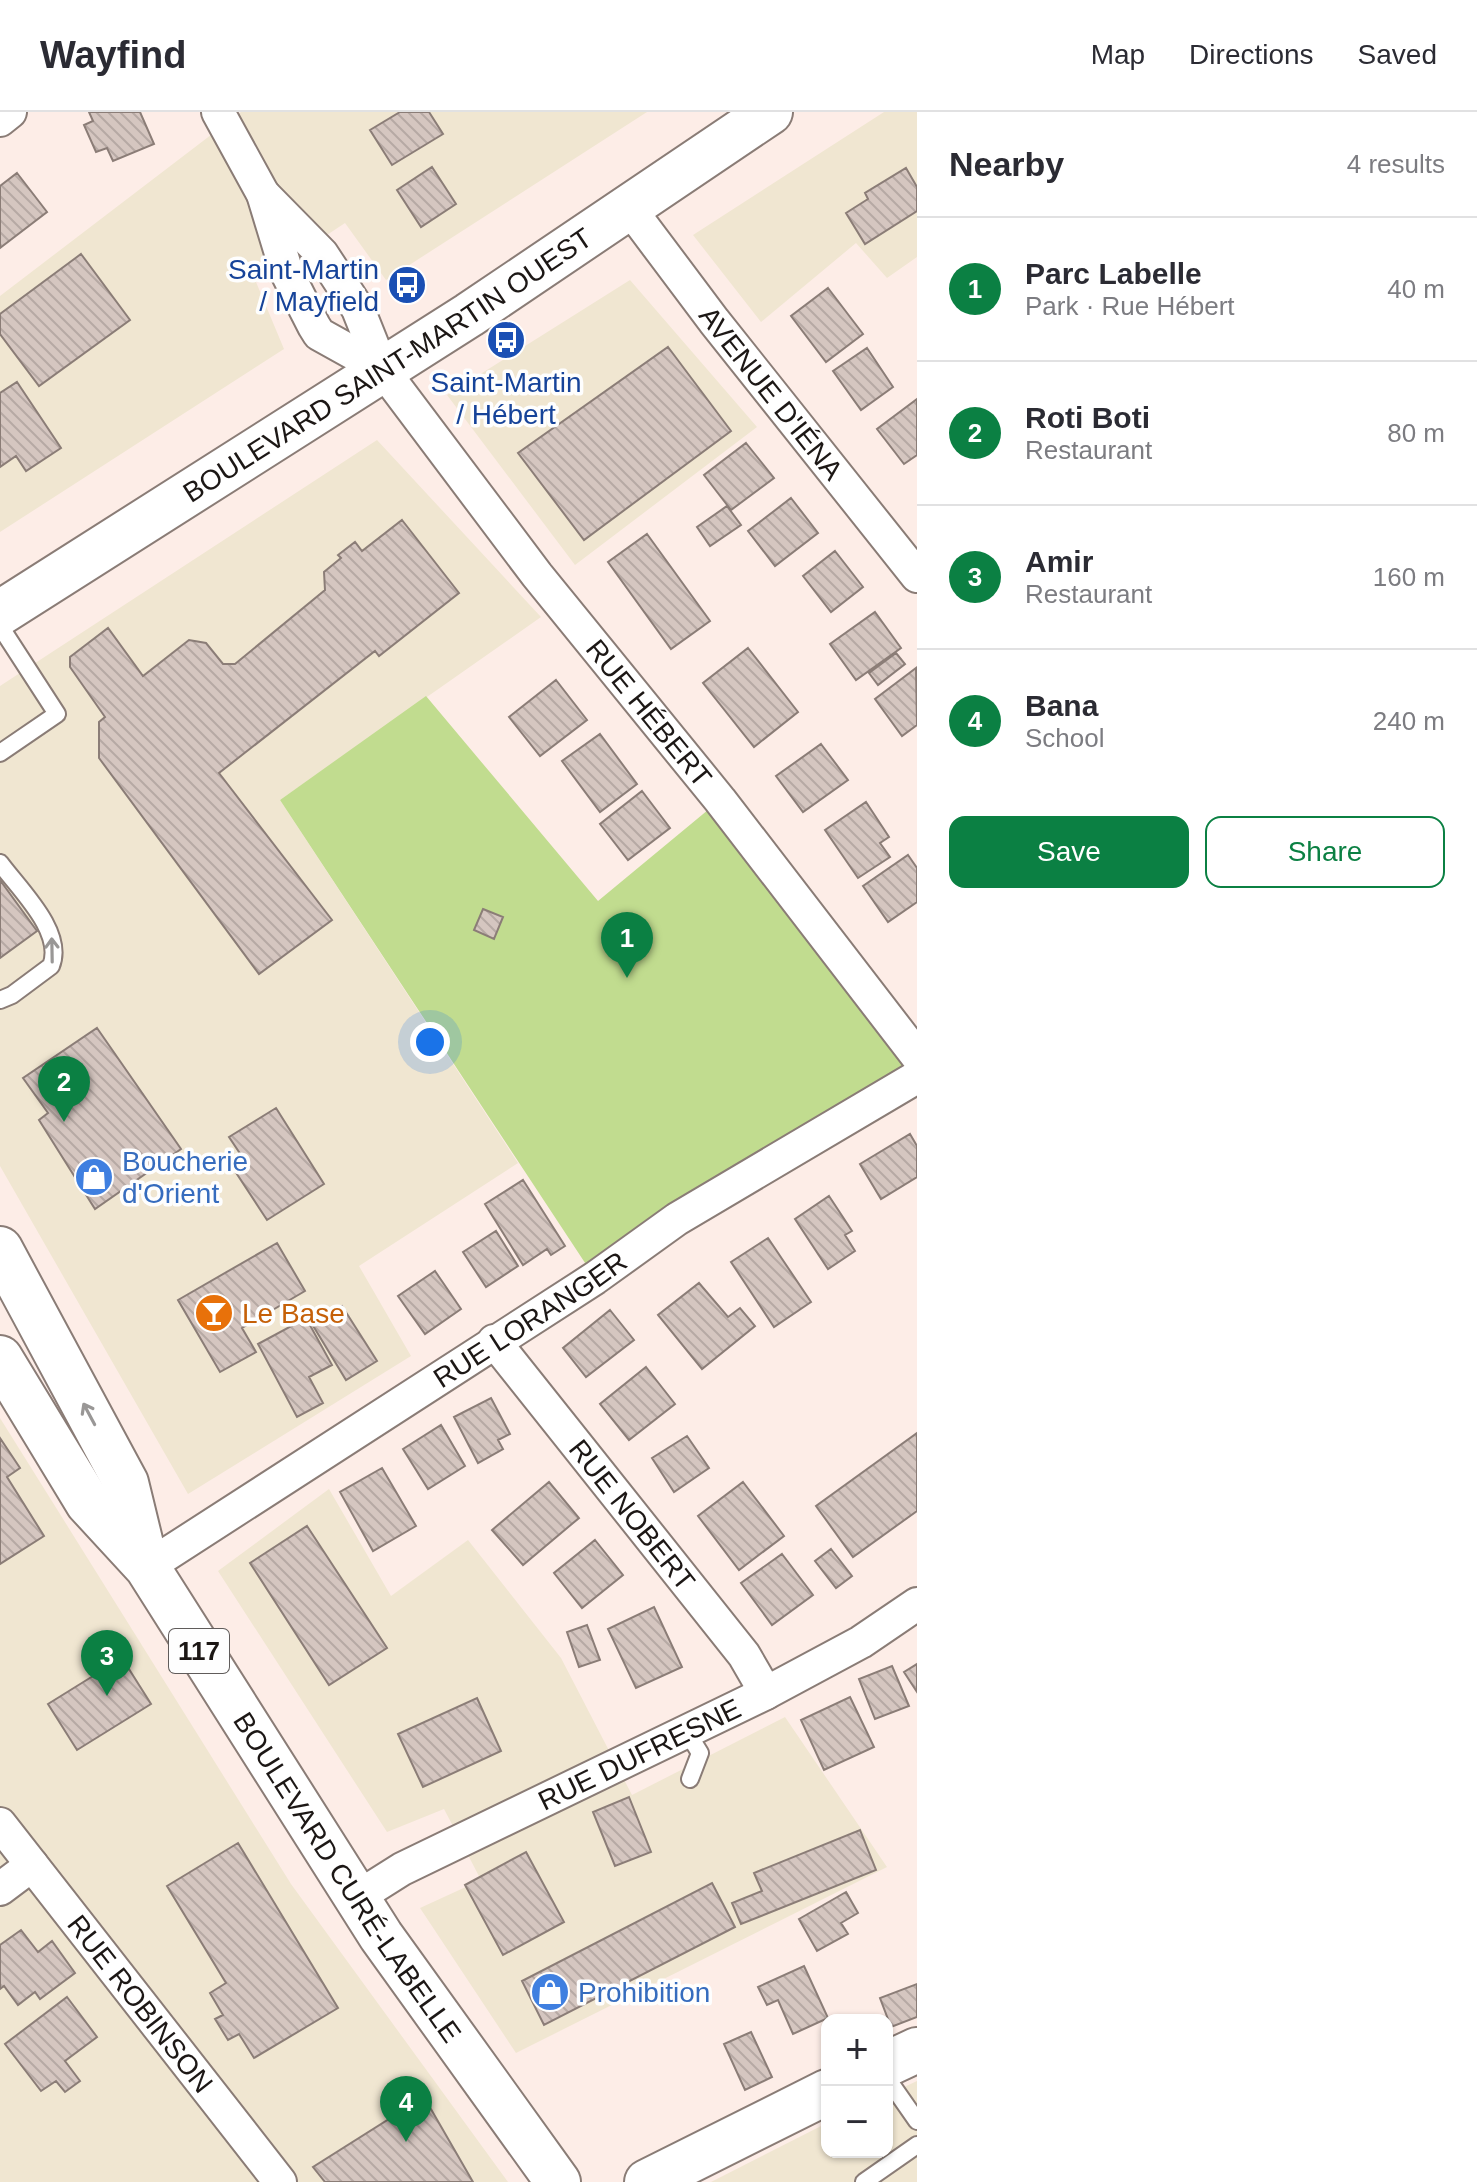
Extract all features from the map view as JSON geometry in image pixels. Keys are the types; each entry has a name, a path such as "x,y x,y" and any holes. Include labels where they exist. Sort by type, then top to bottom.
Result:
{"main road":[{"name":"BOULEVARD SAINT-MARTIN OUEST","path":"0,613 630,209 770,112"},
{"name":"BOULEVARD CURÉ-LABELLE","path":"0,1249 126,1483 147,1567"},
{"name":"BOULEVARD CURÉ-LABELLE","path":"0,1358 88,1503 147,1567 356,1898 558,2182"},
{"path":"893,2061 917,2050"},
{"path":"647,2182 821,2095"}],"street":[{"path":"0,120 10,112"},
{"path":"218,112 263,194 287,273 319,334 382,369"},
{"path":"263,194 322,254 358,309 382,369"},
{"name":"AVENUE D'IÉNA","path":"630,209 714,321 917,576"},
{"name":"RUE HÉBERT","path":"382,369 537,575 720,800 917,1056"},
{"name":"RUE LORANGER","path":"147,1567 318,1460 494,1341 595,1278 677,1219 917,1077"},
{"name":"RUE NOBERT","path":"494,1341 744,1655 766,1693"},
{"name":"RUE DUFRESNE","path":"356,1898 402,1869 766,1693 861,1642 917,1604"},
{"name":"RUE ROBINSON","path":"0,1824 280,2182"},
{"path":"0,1889 32,1865"}],"lane":[{"path":"0,626 57,714 0,753"},
{"path":"0,863 46,927 54,947 51,966 12,995 0,1000"},
{"path":"687,1732 700,1753 690,1779"},
{"path":"893,2086 917,2121"},
{"path":"864,2182 917,2145"}],"shaded area":[{"path":"241,112 647,112 386,280 345,223 256,282 284,349 0,532 0,296"},
{"path":"884,112 917,112 917,257 887,278 856,243 761,322 693,235"},
{"path":"630,280 757,427 575,565 447,395"},
{"path":"377,440 541,617 280,800 518,1163 359,1266 411,1356 188,1494 0,1166 0,686"},
{"path":"0,1418 291,1884 508,2182 0,2182"},
{"path":"329,1489 391,1596 468,1540 561,1658 632,1795 785,1717 887,1867 516,2053 420,1908 481,1880 444,1809 387,1832 218,1571"},
{"path":"917,2081 917,2182 711,2182 821,2126 821,2158 893,2158 893,2092"}],"green space":[{"path":"426,696 598,901 720,800 917,1077 595,1278 280,800"}],"building":[{"path":"89,112 140,112 154,144 113,161 107,148 96,152 84,125 93,121"},
{"path":"400,112 429,112 443,134 392,165 370,130"},
{"path":"432,167 456,204 421,227 397,190"},
{"path":"906,168 917,187 917,211 865,244 846,213 868,199 865,193"},
{"path":"17,173 47,212 0,248 0,186"},
{"path":"81,254 130,320 39,386 0,334 0,314"},
{"path":"828,288 863,334 826,362 791,316"},
{"path":"668,347 731,431 584,540 518,453"},
{"path":"867,348 893,387 861,410 833,371"},
{"path":"17,382 61,448 26,471 16,456 0,467 0,393"},
{"path":"917,399 917,455 904,464 877,429"},
{"path":"746,443 774,478 731,510 704,475"},
{"path":"791,498 818,533 775,566 748,531"},
{"path":"727,506 741,525 710,546 697,527"},
{"path":"402,520 459,593 379,656 375,651 219,773 332,920 259,974 99,758 99,722 105,717 70,667 70,657 108,628 143,676 189,640 206,643 223,664 235,664 325,590 324,572 341,558 338,555 355,542 362,551"},
{"path":"647,534 710,621 671,649 608,562"},
{"path":"835,551 863,587 831,612 803,576"},
{"path":"875,612 901,648 856,680 830,644"},
{"path":"748,648 798,712 754,747 703,683"},
{"path":"896,653 905,664 878,685 869,673"},
{"path":"916,668 917,725 902,736 875,699"},
{"path":"556,680 587,720 540,756 509,717"},
{"path":"600,734 637,784 600,812 562,761"},
{"path":"821,744 848,780 803,812 776,776"},
{"path":"642,791 670,828 628,860 600,824"},
{"path":"866,802 889,837 880,843 890,857 858,878 825,830"},
{"path":"908,855 917,868 917,902 888,922 863,886"},
{"path":"0,880 37,931 0,958"},
{"path":"483,909 503,917 494,939 474,930"},
{"path":"97,1028 181,1149 95,1209 39,1120 48,1113 23,1078"},
{"path":"276,1108 324,1184 267,1220 233,1168 245,1161 229,1137"},
{"path":"910,1134 917,1146 917,1177 881,1199 860,1164"},
{"path":"523,1180 565,1246 551,1255 547,1249 523,1265 485,1204"},
{"path":"829,1196 852,1231 845,1235 855,1251 828,1269 795,1219"},
{"path":"496,1231 518,1266 486,1287 463,1252"},
{"path":"768,1238 811,1302 774,1327 731,1262"},
{"path":"277,1243 305,1291 242,1328 256,1352 220,1372 178,1300"},
{"path":"435,1271 461,1309 425,1334 398,1296"},
{"path":"699,1283 728,1317 740,1308 755,1326 702,1369 658,1315"},
{"path":"342,1306 377,1361 346,1380 312,1324"},
{"path":"610,1310 634,1340 586,1377 563,1348"},
{"path":"306,1318 332,1365 309,1377 323,1403 297,1417 258,1344"},
{"path":"646,1367 675,1404 629,1440 600,1404"},
{"path":"491,1398 510,1434 498,1440 503,1449 478,1463 454,1417"},
{"path":"441,1425 465,1466 428,1489 403,1449"},
{"path":"917,1433 917,1511 853,1557 816,1506"},
{"path":"687,1436 709,1468 674,1492 652,1458"},
{"path":"0,1438 20,1468 7,1477 44,1536 0,1564"},
{"path":"382,1468 416,1526 373,1551 340,1492"},
{"path":"549,1482 579,1518 523,1565 492,1530"},
{"path":"743,1482 784,1536 739,1570 698,1516"},
{"path":"307,1526 387,1648 329,1685 250,1563"},
{"path":"595,1540 623,1575 582,1608 554,1573"},
{"path":"831,1549 852,1576 836,1588 815,1561"},
{"path":"782,1554 813,1595 772,1625 741,1583"},
{"path":"654,1607 682,1667 636,1688 608,1629"},
{"path":"587,1625 600,1660 579,1667 567,1632"},
{"path":"122,1658 151,1704 77,1750 48,1704"},
{"path":"917,1664 917,1692 904,1672"},
{"path":"892,1666 909,1706 875,1719 859,1679"},
{"path":"850,1697 874,1747 824,1770 801,1720"},
{"path":"477,1698 501,1751 423,1787 398,1734"},
{"path":"629,1797 651,1852 615,1866 593,1812"},
{"path":"860,1830 876,1870 741,1924 732,1903 762,1891 754,1873"},
{"path":"238,1843 338,2008 254,2058 239,2034 228,2040 215,2019 223,2015 210,1993 226,1983 167,1886"},
{"path":"526,1852 564,1922 503,1955 465,1885"},
{"path":"712,1883 735,1927 544,2025 522,1981"},
{"path":"846,1892 858,1913 841,1923 848,1934 817,1951 799,1919"},
{"path":"21,1930 38,1952 52,1941 75,1973 40,1999 35,1992 18,2005 4,1986 0,1989 0,1945"},
{"path":"804,1966 826,2014 821,2014 821,2021 793,2034 778,2000 767,2005 758,1987"},
{"path":"917,1984 917,2017 893,2026 893,2014 886,2014 880,1998"},
{"path":"67,1997 97,2037 65,2061 80,2081 65,2092 56,2081 41,2091 5,2044"},
{"path":"751,2032 772,2077 745,2090 724,2044"},
{"path":"424,2097 473,2182 325,2182 313,2167"}],"place":[{"name":"Saint-Martin / Mayfield","path":"407,285"},
{"name":"Saint-Martin / Hébert","path":"506,340"},
{"name":"Parc Labelle","path":"627,978"},
{"name":"Roti Boti","path":"64,1122"},
{"name":"Boucherie d'Orient","path":"94,1177"},
{"name":"Le Base","path":"214,1313"},
{"name":"Amir","path":"107,1696"},
{"name":"Prohibition","path":"550,1992"},
{"name":"Bana","path":"406,2142"}]}
